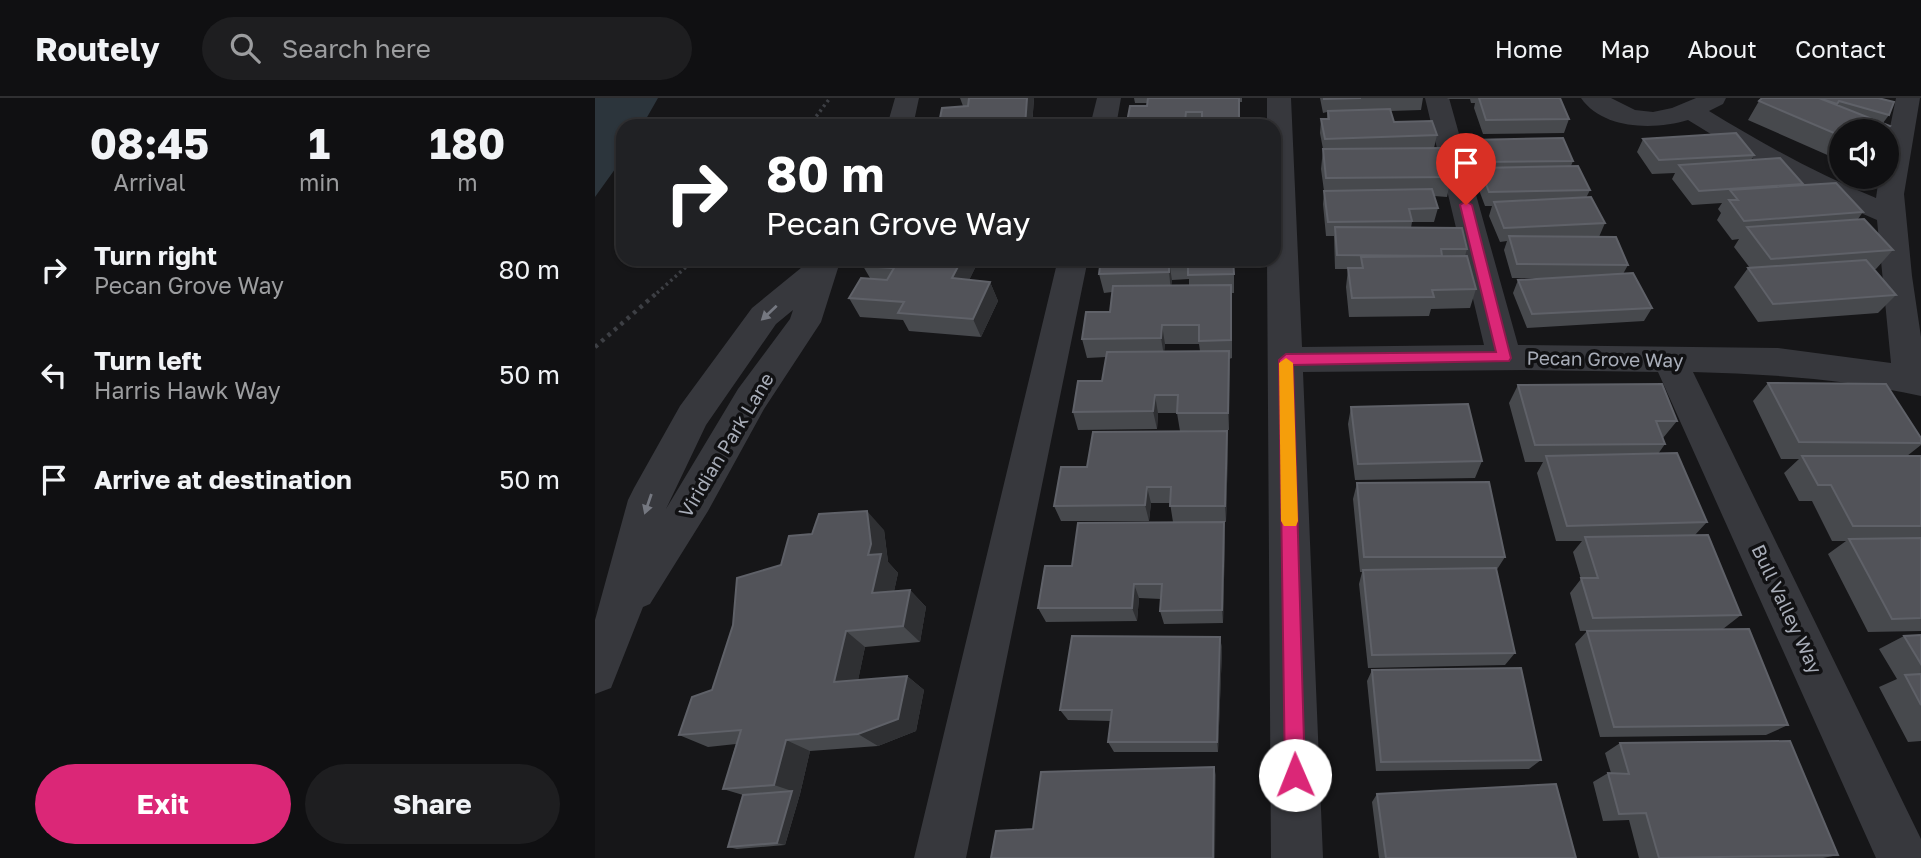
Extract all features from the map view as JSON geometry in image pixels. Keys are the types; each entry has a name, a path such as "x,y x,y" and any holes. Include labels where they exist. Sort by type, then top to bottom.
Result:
{"street":[{"path":"902,119 908,98"},
{"path":"1104,119 1109,98"},
{"path":"1279,98 1280,119"},
{"path":"1437,98 1504,358"},
{"path":"1593,98 1630,118 1652,120 1674,118 1716,98"},
{"path":"1908,98 1890,194 1896,276 1916,382"},
{"path":"1690,110 1797,174 1892,215"},
{"path":"1281,173 1297,858"},
{"name":"Viridian Park Lane","path":"595,672 619,615 694,499 751,399 805,321 824,266"},
{"path":"940,858 1071,266"},
{"name":"Pecan Grove Way","path":"1286,360 1504,358 1778,361 1916,382"},
{"name":"Bull Valley Way","path":"1670,360 1903,858"}],"path":[{"path":"814,119 830,98"},
{"path":"595,347 687,266"}],"shaded area":[{"path":"595,98 658,98 646,119 616,119 616,168 595,197"}],"building":[{"path":"969,98 1027,98 1026,119 940,119 942,108 968,106"},
{"path":"1148,98 1239,98 1239,119 1202,119 1202,112 1186,112 1185,119 1128,119 1130,106 1147,106"},
{"path":"1479,98 1560,98 1569,119 1486,120"},
{"path":"1762,98 1819,98 1872,119 1829,119 1829,131 1759,101"},
{"path":"1819,98 1878,98 1894,102 1889,115"},
{"path":"1390,109 1394,122 1432,121 1437,135 1325,139 1321,119 1329,119 1328,111"},
{"path":"1736,133 1754,155 1659,160 1643,139"},
{"path":"1563,138 1573,161 1478,162 1471,140"},
{"path":"1443,148 1451,177 1326,178 1323,149"},
{"path":"1780,158 1803,184 1699,191 1679,165"},
{"path":"1578,166 1590,190 1489,192 1480,168"},
{"path":"1829,183 1829,189 1842,189 1863,212 1744,221 1729,200 1738,200 1730,190"},
{"path":"1432,189 1438,208 1409,209 1412,221 1328,222 1324,191"},
{"path":"1591,197 1605,223 1504,228 1494,202"},
{"path":"1864,219 1893,250 1771,259 1747,227"},
{"path":"1335,227 1462,228 1467,249 1441,249 1442,256 1337,255"},
{"path":"1509,236 1616,237 1628,265 1517,264"},
{"path":"1467,256 1476,289 1432,290 1434,297 1352,298 1348,268 1363,268 1361,257"},
{"path":"1866,260 1896,295 1773,304 1748,268"},
{"path":"863,266 958,266 952,278 990,282 973,319 898,313 904,302 849,298 861,278 887,280 894,268"},
{"path":"1100,266 1169,266 1169,272 1099,274"},
{"path":"1188,266 1233,266 1234,274 1188,275"},
{"path":"1633,273 1652,308 1532,314 1518,280"},
{"path":"1231,285 1231,340 1199,341 1199,325 1162,325 1161,338 1082,339 1086,312 1110,312 1113,286"},
{"path":"1229,351 1228,413 1177,413 1178,395 1155,395 1153,411 1073,412 1078,381 1102,381 1107,352"},
{"path":"1768,383 1886,384 1921,438 1921,443 1799,442"},
{"path":"1662,384 1677,421 1656,421 1665,444 1535,445 1518,385"},
{"path":"1468,404 1482,461 1358,464 1351,407"},
{"path":"1227,431 1225,506 1170,506 1171,487 1147,487 1145,505 1054,506 1061,467 1087,467 1093,432"},
{"path":"1677,453 1707,522 1567,526 1546,456"},
{"path":"1802,456 1921,456 1921,526 1853,526 1831,485 1818,485"},
{"path":"1489,482 1505,557 1364,557 1357,483"},
{"path":"867,511 871,544 868,555 881,554 872,593 910,590 903,626 846,631 834,682 907,676 898,719 858,734 786,740 774,785 723,789 741,730 679,735 692,697 712,690 733,625 737,578 781,565 789,536 812,534 819,514"},
{"path":"1224,522 1222,610 1160,611 1162,584 1134,584 1132,608 1038,608 1045,566 1072,566 1078,523"},
{"path":"1708,535 1741,615 1593,618 1581,578 1598,578 1585,537"},
{"path":"1921,538 1921,618 1892,619 1849,539"},
{"path":"1496,568 1515,653 1372,655 1363,570"},
{"path":"1749,629 1788,725 1614,727 1587,631"},
{"path":"1921,635 1921,664 1904,636"},
{"path":"1072,636 1220,637 1217,742 1108,742 1112,710 1060,710"},
{"path":"1521,668 1541,760 1381,762 1372,670"},
{"path":"1921,674 1921,705 1905,675"},
{"path":"1790,741 1838,855 1659,858 1646,813 1619,814 1608,773 1629,774 1620,743"},
{"path":"1214,767 1213,858 991,858 996,831 1033,829 1041,772"},
{"path":"1556,784 1576,858 1386,858 1377,794"},
{"path":"792,791 777,843 728,847 743,795"}],"slow traffic":[{"path":"1286,363 1290,521"}],"route":[{"path":"1295,775 1286,360 1504,358 1466,205"}]}
